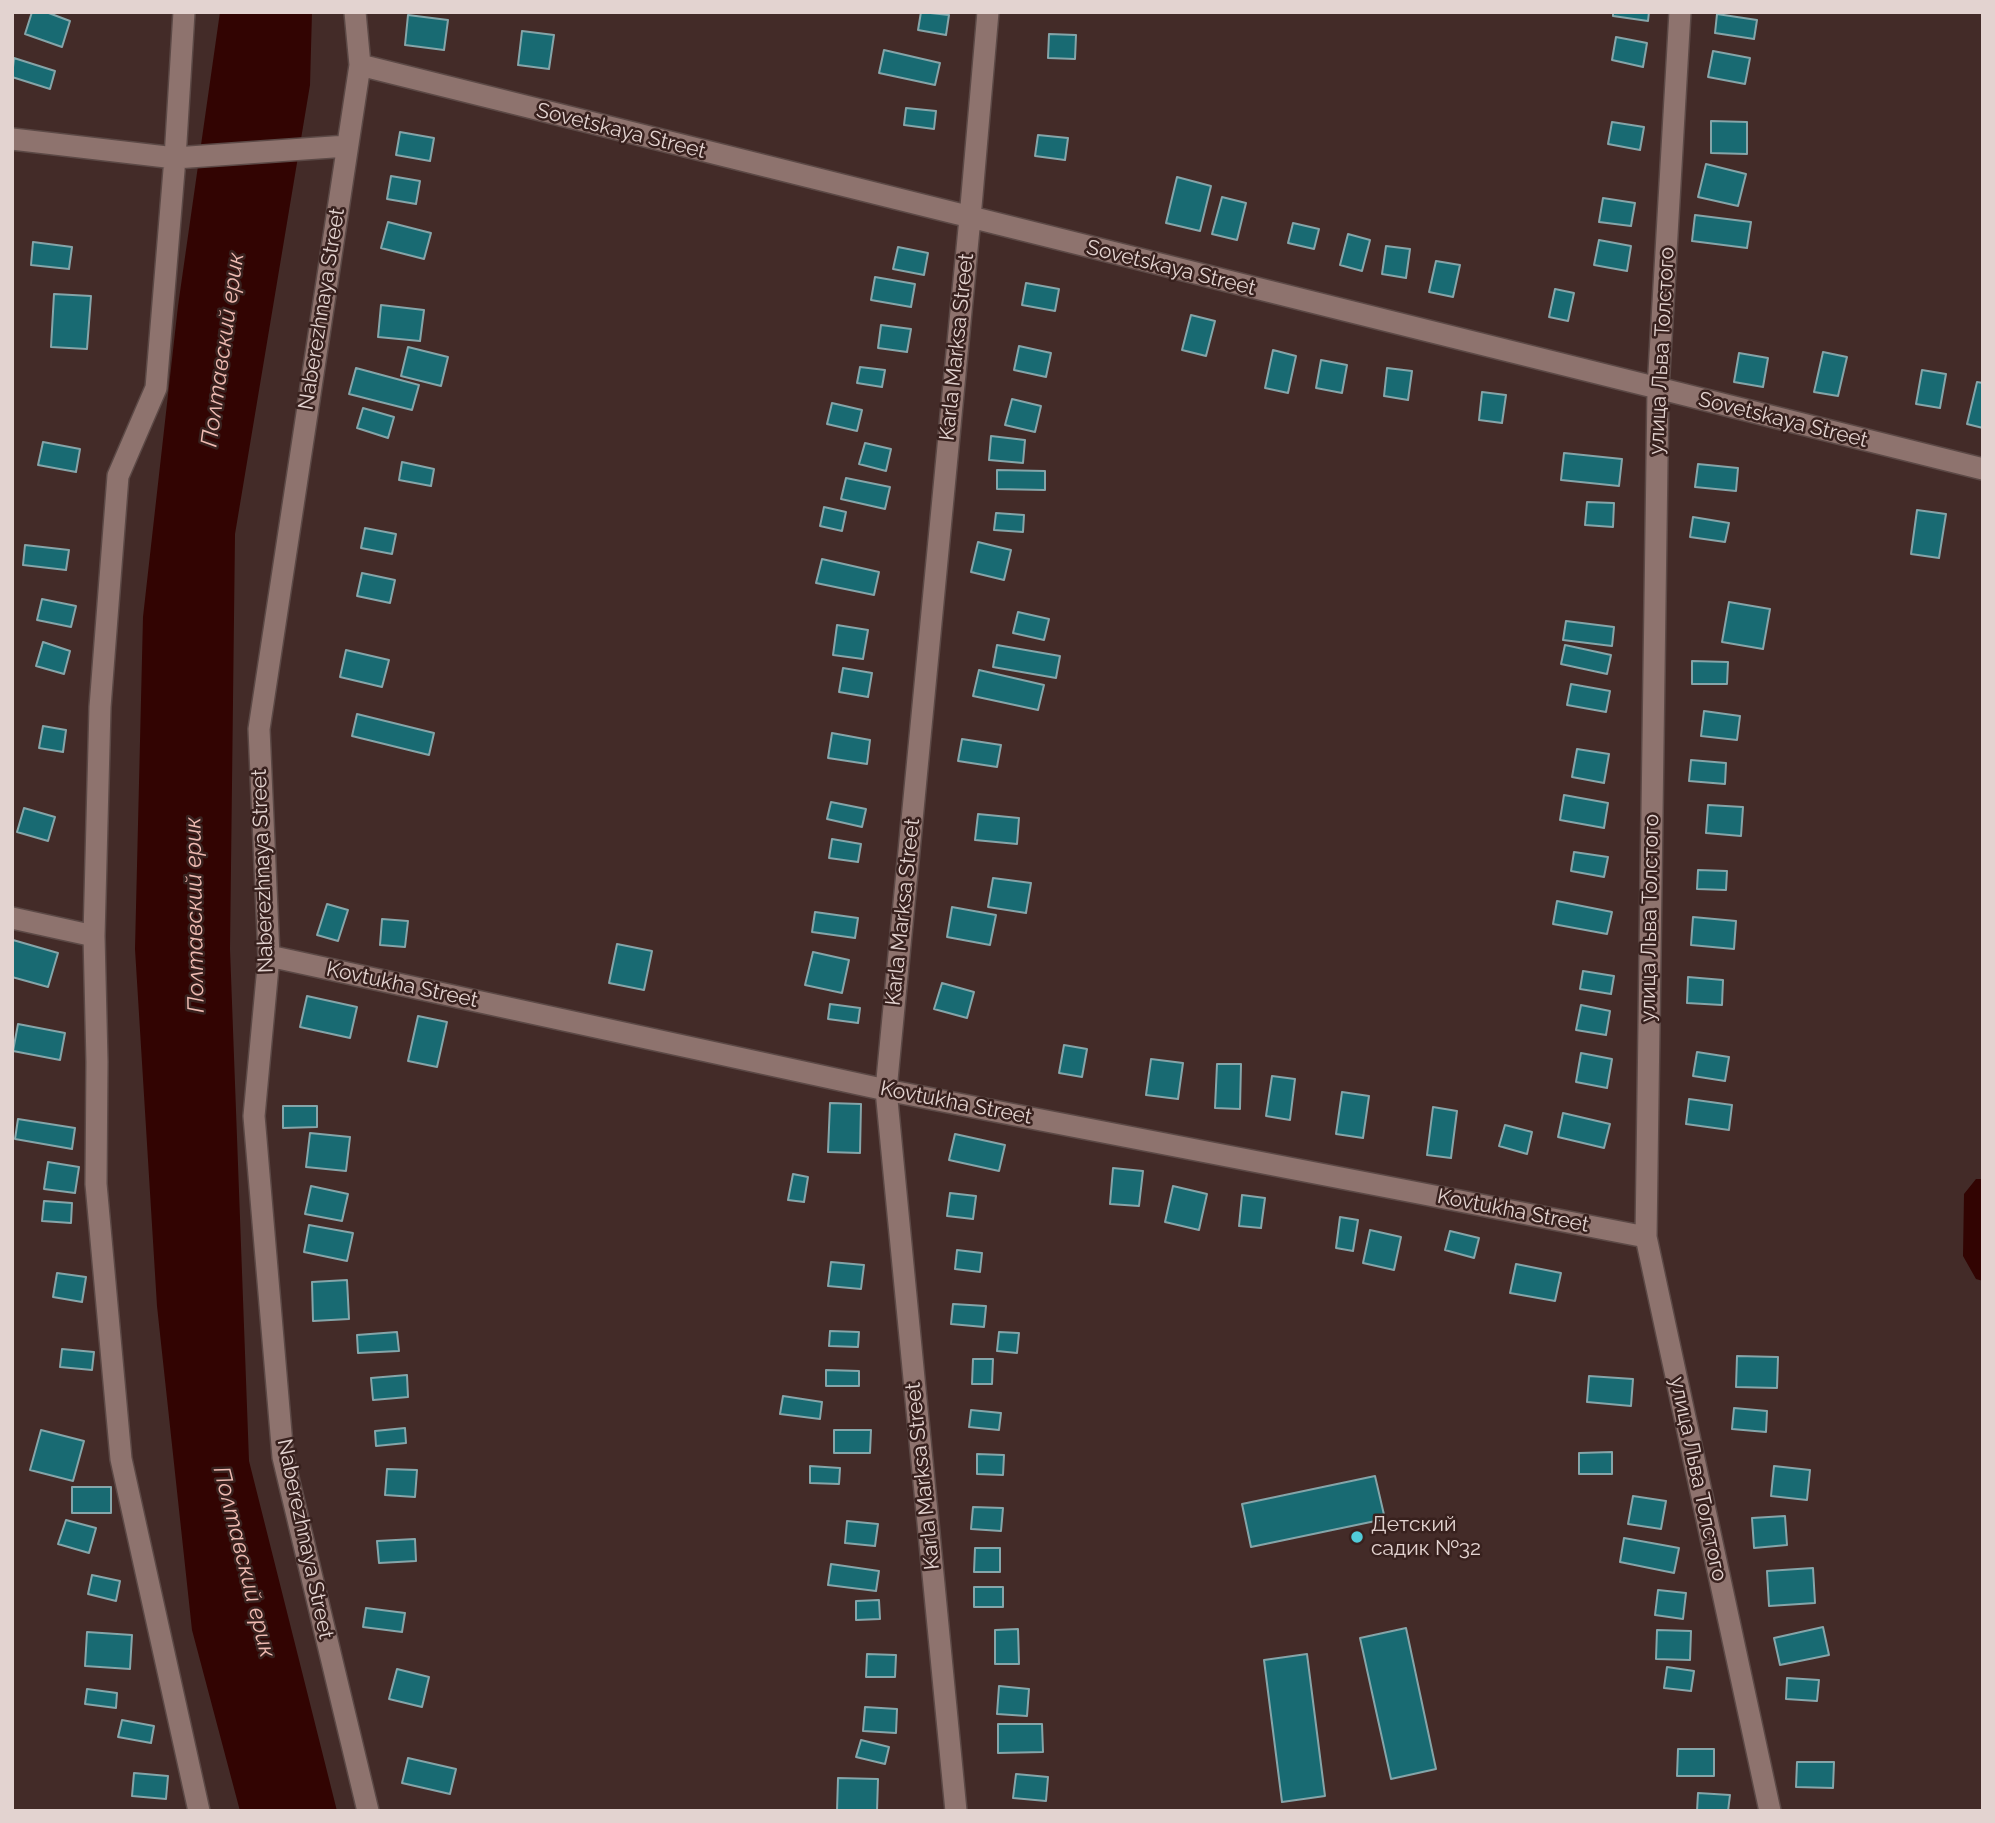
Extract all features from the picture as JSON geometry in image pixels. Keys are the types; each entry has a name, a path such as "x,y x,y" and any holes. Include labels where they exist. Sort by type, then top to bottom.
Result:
{"street":[{"path":"184,12 176,158 156,388 118,476 100,707 94,936 96,1184 121,1459 199,1811"},
{"name":"Naberezhnaya Street","path":"355,12 360,65 259,729 269,956 254,1116 283,1457 368,1811"},
{"name":"Karla Marksa Street","path":"956,1811 886,1090 988,12"},
{"name":"улица Льва Толстого","path":"1680,12 1658,389 1646,1237 1770,1811"},
{"name":"Sovetskaya Street","path":"360,65 1983,469"},
{"path":"12,139 176,158 347,146"},
{"path":"12,918 94,936"},
{"name":"Kovtukha Street","path":"269,956 886,1090 1646,1237"}],"water":[{"name":"Полтавский ерик","path":"220,12 312,12 310,85 235,534 230,949 249,1461 337,1811 240,1811 192,1630 157,1306 135,949 143,617 178,306"},
{"path":"1976,1179 1983,1179 1983,1281 1976,1279 1963,1256 1964,1194"}],"building":[{"path":"32,12 46,12 70,21 62,47 25,34"},
{"path":"921,12 949,15 946,35 918,30"},
{"path":"1613,12 1649,12 1648,21 1613,16"},
{"path":"1717,14 1757,20 1754,39 1715,33"},
{"path":"408,15 448,20 444,50 405,45"},
{"path":"522,31 554,35 549,69 518,65"},
{"path":"1049,34 1076,35 1075,59 1048,58"},
{"path":"1616,37 1647,43 1643,67 1612,60"},
{"path":"884,50 940,63 935,85 879,73"},
{"path":"1713,51 1750,58 1745,84 1708,77"},
{"path":"14,58 55,71 50,89 12,77"},
{"path":"906,108 936,111 934,129 904,125"},
{"path":"1711,121 1747,122 1747,154 1711,153"},
{"path":"1612,122 1644,127 1640,150 1608,144"},
{"path":"400,132 434,138 430,161 396,155"},
{"path":"1038,135 1068,138 1065,160 1035,156"},
{"path":"1706,164 1746,174 1738,206 1698,197"},
{"path":"391,176 420,181 416,204 387,199"},
{"path":"1177,177 1211,186 1200,231 1166,223"},
{"path":"1222,197 1246,203 1237,240 1212,234"},
{"path":"1603,198 1635,203 1631,226 1599,222"},
{"path":"1695,215 1751,222 1747,248 1692,241"},
{"path":"388,222 431,233 424,259 381,248"},
{"path":"1293,223 1319,229 1314,249 1288,243"},
{"path":"1348,234 1370,240 1362,271 1340,265"},
{"path":"1599,240 1631,246 1627,271 1594,265"},
{"path":"33,242 72,247 69,269 31,265"},
{"path":"1386,246 1410,249 1406,278 1382,274"},
{"path":"898,247 928,253 924,275 893,269"},
{"path":"1436,261 1460,265 1453,297 1429,292"},
{"path":"875,277 915,284 911,307 871,300"},
{"path":"1026,283 1059,289 1055,311 1022,305"},
{"path":"1555,289 1574,293 1568,321 1549,317"},
{"path":"54,294 91,296 87,349 51,347"},
{"path":"381,305 424,310 420,341 378,337"},
{"path":"1191,315 1215,321 1206,356 1182,350"},
{"path":"881,325 911,329 907,352 878,348"},
{"path":"1019,346 1051,353 1046,377 1014,370"},
{"path":"408,347 448,357 441,386 401,376"},
{"path":"1273,350 1296,356 1288,393 1265,388"},
{"path":"1823,352 1847,357 1838,396 1814,392"},
{"path":"1739,353 1768,358 1763,387 1734,382"},
{"path":"1321,360 1347,365 1342,393 1316,388"},
{"path":"860,367 885,370 882,387 857,383"},
{"path":"356,368 419,385 412,410 349,394"},
{"path":"1387,368 1412,371 1408,400 1384,396"},
{"path":"1922,370 1946,374 1940,408 1916,404"},
{"path":"1977,382 1983,383 1983,428 1967,424"},
{"path":"1482,392 1506,395 1502,423 1479,420"},
{"path":"1012,399 1041,406 1035,432 1005,425"},
{"path":"832,403 862,410 857,431 827,424"},
{"path":"363,408 394,417 388,438 357,428"},
{"path":"991,436 1025,440 1023,463 989,460"},
{"path":"43,442 80,449 76,472 38,465"},
{"path":"865,443 891,449 886,471 859,464"},
{"path":"1564,453 1622,459 1619,486 1561,480"},
{"path":"402,462 434,469 431,486 399,480"},
{"path":"1698,464 1738,468 1736,491 1695,487"},
{"path":"997,470 1045,471 1045,490 997,489"},
{"path":"846,478 890,487 885,509 841,499"},
{"path":"1587,502 1614,503 1613,527 1585,525"},
{"path":"824,507 846,512 842,531 820,526"},
{"path":"1917,510 1946,514 1939,558 1911,554"},
{"path":"996,513 1024,515 1023,532 994,530"},
{"path":"1693,517 1729,523 1725,542 1690,537"},
{"path":"365,528 396,534 392,554 361,548"},
{"path":"978,542 1011,550 1004,580 971,572"},
{"path":"25,545 69,550 66,570 23,565"},
{"path":"822,559 879,572 874,595 816,583"},
{"path":"362,573 395,580 390,603 357,596"},
{"path":"42,599 76,606 71,627 37,620"},
{"path":"1729,602 1770,609 1763,649 1722,642"},
{"path":"1018,612 1049,619 1044,640 1013,633"},
{"path":"1566,621 1614,627 1612,646 1563,640"},
{"path":"837,625 868,630 863,659 833,655"},
{"path":"43,642 70,651 64,674 36,666"},
{"path":"997,645 1060,656 1056,678 993,667"},
{"path":"1565,645 1611,655 1607,674 1561,664"},
{"path":"346,650 389,660 382,687 340,677"},
{"path":"1692,661 1728,662 1727,684 1692,684"},
{"path":"843,668 872,673 868,697 839,692"},
{"path":"979,670 1044,685 1038,710 973,696"},
{"path":"1571,684 1610,691 1606,712 1567,705"},
{"path":"1704,711 1740,716 1737,740 1701,736"},
{"path":"357,714 434,733 429,755 352,736"},
{"path":"43,726 66,730 63,752 39,748"},
{"path":"832,733 870,740 867,764 828,758"},
{"path":"962,739 1001,745 997,767 958,761"},
{"path":"1577,749 1609,754 1604,783 1572,777"},
{"path":"1691,760 1726,763 1725,784 1689,781"},
{"path":"1564,795 1608,803 1604,828 1560,820"},
{"path":"831,802 866,809 862,827 827,819"},
{"path":"1708,805 1743,807 1741,836 1706,833"},
{"path":"24,808 55,817 48,841 17,832"},
{"path":"978,814 1019,818 1017,844 975,840"},
{"path":"832,839 861,844 858,862 829,858"},
{"path":"1574,852 1608,857 1604,877 1571,871"},
{"path":"1698,870 1727,871 1726,890 1697,889"},
{"path":"993,878 1031,883 1026,913 988,907"},
{"path":"1557,901 1612,912 1607,934 1553,924"},
{"path":"327,904 348,910 338,941 317,935"},
{"path":"952,907 996,915 990,945 947,937"},
{"path":"815,912 858,918 855,938 812,932"},
{"path":"1693,917 1736,921 1734,949 1691,945"},
{"path":"382,919 408,921 405,947 380,945"},
{"path":"13,940 58,953 48,987 12,977"},
{"path":"617,944 652,951 644,990 609,983"},
{"path":"813,952 849,960 842,993 805,985"},
{"path":"1583,971 1614,976 1611,994 1580,989"},
{"path":"1688,977 1723,980 1722,1005 1687,1003"},
{"path":"942,983 974,992 967,1018 934,1009"},
{"path":"307,996 357,1007 350,1038 300,1027"},
{"path":"830,1004 860,1008 858,1023 828,1019"},
{"path":"1581,1005 1610,1011 1606,1035 1576,1030"},
{"path":"418,1016 447,1022 437,1067 408,1061"},
{"path":"18,1024 65,1033 60,1060 13,1051"},
{"path":"1064,1045 1087,1049 1082,1077 1059,1073"},
{"path":"1697,1052 1729,1057 1725,1081 1693,1076"},
{"path":"1581,1053 1612,1059 1607,1088 1576,1082"},
{"path":"1151,1059 1183,1063 1178,1099 1146,1095"},
{"path":"1217,1064 1241,1064 1240,1109 1215,1108"},
{"path":"1272,1076 1295,1079 1290,1120 1266,1116"},
{"path":"1342,1092 1369,1096 1363,1138 1336,1134"},
{"path":"1689,1099 1732,1105 1729,1130 1686,1124"},
{"path":"830,1103 861,1104 860,1153 828,1152"},
{"path":"283,1106 317,1106 317,1127 283,1128"},
{"path":"1433,1107 1457,1111 1451,1158 1427,1155"},
{"path":"1563,1113 1610,1124 1604,1148 1558,1137"},
{"path":"18,1119 75,1128 72,1149 15,1139"},
{"path":"1505,1125 1532,1132 1527,1154 1499,1146"},
{"path":"310,1133 350,1137 346,1171 306,1167"},
{"path":"955,1134 1005,1145 999,1171 949,1160"},
{"path":"48,1162 79,1167 75,1193 44,1189"},
{"path":"1113,1168 1143,1171 1139,1206 1110,1204"},
{"path":"793,1174 808,1177 804,1202 788,1200"},
{"path":"311,1186 348,1194 342,1221 305,1214"},
{"path":"1173,1186 1207,1194 1199,1230 1165,1222"},
{"path":"950,1193 976,1196 973,1219 947,1216"},
{"path":"1242,1195 1265,1198 1261,1228 1239,1226"},
{"path":"44,1201 72,1203 71,1223 42,1221"},
{"path":"1340,1217 1358,1220 1353,1251 1336,1248"},
{"path":"309,1225 353,1233 347,1261 304,1252"},
{"path":"1370,1230 1401,1237 1394,1270 1363,1263"},
{"path":"1450,1231 1479,1238 1474,1258 1445,1250"},
{"path":"957,1250 982,1253 980,1272 955,1269"},
{"path":"831,1262 864,1265 861,1289 828,1286"},
{"path":"1516,1264 1561,1273 1555,1301 1510,1293"},
{"path":"57,1273 86,1277 82,1302 53,1297"},
{"path":"347,1280 349,1319 313,1321 312,1282"},
{"path":"953,1304 986,1306 984,1327 951,1324"},
{"path":"830,1331 859,1332 858,1347 829,1346"},
{"path":"397,1332 399,1351 358,1353 357,1335"},
{"path":"999,1332 1019,1333 1017,1353 997,1351"},
{"path":"62,1349 94,1352 92,1370 60,1367"},
{"path":"1737,1356 1778,1357 1777,1388 1736,1387"},
{"path":"973,1359 993,1359 992,1384 972,1384"},
{"path":"826,1370 859,1371 859,1386 826,1386"},
{"path":"407,1375 408,1397 373,1400 371,1378"},
{"path":"1589,1376 1633,1379 1631,1406 1587,1402"},
{"path":"783,1396 822,1402 820,1419 780,1414"},
{"path":"1734,1408 1767,1411 1766,1432 1732,1429"},
{"path":"971,1410 1001,1413 999,1430 969,1427"},
{"path":"405,1428 406,1443 376,1446 375,1431"},
{"path":"41,1430 84,1441 73,1481 30,1470"},
{"path":"834,1430 871,1430 870,1453 834,1453"},
{"path":"1612,1452 1612,1474 1579,1474 1579,1453"},
{"path":"977,1454 1004,1455 1003,1475 977,1474"},
{"path":"810,1466 840,1468 839,1484 810,1483"},
{"path":"1774,1466 1810,1470 1807,1500 1771,1496"},
{"path":"387,1469 417,1470 415,1497 385,1495"},
{"path":"1375,1476 1385,1519 1251,1547 1242,1504"},
{"path":"72,1487 111,1487 111,1513 72,1513"},
{"path":"1633,1496 1666,1501 1661,1529 1628,1524"},
{"path":"973,1507 1003,1508 1001,1531 971,1529"},
{"path":"1785,1516 1787,1545 1754,1548 1752,1518"},
{"path":"66,1520 96,1528 89,1553 58,1544"},
{"path":"847,1521 878,1524 875,1546 845,1543"},
{"path":"1624,1538 1679,1548 1674,1573 1620,1562"},
{"path":"415,1539 416,1561 379,1563 377,1541"},
{"path":"975,1548 1000,1548 1000,1572 974,1572"},
{"path":"831,1564 879,1571 876,1591 828,1585"},
{"path":"1813,1568 1815,1603 1769,1606 1767,1571"},
{"path":"92,1575 120,1581 116,1601 88,1594"},
{"path":"974,1587 1003,1587 1003,1607 974,1607"},
{"path":"1658,1590 1686,1593 1683,1619 1655,1615"},
{"path":"879,1600 880,1619 856,1620 856,1601"},
{"path":"366,1608 405,1613 402,1632 363,1627"},
{"path":"1823,1627 1829,1655 1780,1665 1774,1638"},
{"path":"1406,1628 1436,1769 1391,1779 1360,1638"},
{"path":"1018,1629 1019,1664 995,1664 995,1630"},
{"path":"1657,1630 1691,1631 1690,1660 1656,1659"},
{"path":"87,1632 132,1635 130,1669 85,1666"},
{"path":"867,1654 896,1655 895,1677 866,1677"},
{"path":"1307,1654 1325,1796 1282,1802 1264,1660"},
{"path":"1667,1667 1694,1671 1691,1691 1664,1688"},
{"path":"397,1669 429,1677 422,1707 389,1699"},
{"path":"1787,1678 1819,1680 1817,1701 1786,1699"},
{"path":"999,1686 1029,1689 1027,1716 997,1714"},
{"path":"87,1689 117,1693 116,1708 85,1704"},
{"path":"865,1707 897,1709 896,1733 863,1731"},
{"path":"122,1720 154,1726 151,1743 118,1737"},
{"path":"998,1724 1042,1724 1043,1752 998,1753"},
{"path":"861,1740 889,1747 885,1764 856,1757"},
{"path":"1678,1749 1714,1749 1714,1776 1677,1776"},
{"path":"408,1758 456,1769 450,1794 402,1783"},
{"path":"1797,1762 1834,1762 1833,1788 1796,1787"},
{"path":"134,1773 168,1776 166,1799 132,1796"},
{"path":"1016,1774 1048,1777 1046,1801 1013,1798"},
{"path":"838,1778 878,1779 877,1811 837,1811"},
{"path":"1698,1793 1730,1795 1728,1811 1697,1811"}],"place":[{"name":"Детский садик №32","path":"1357,1537"}]}
